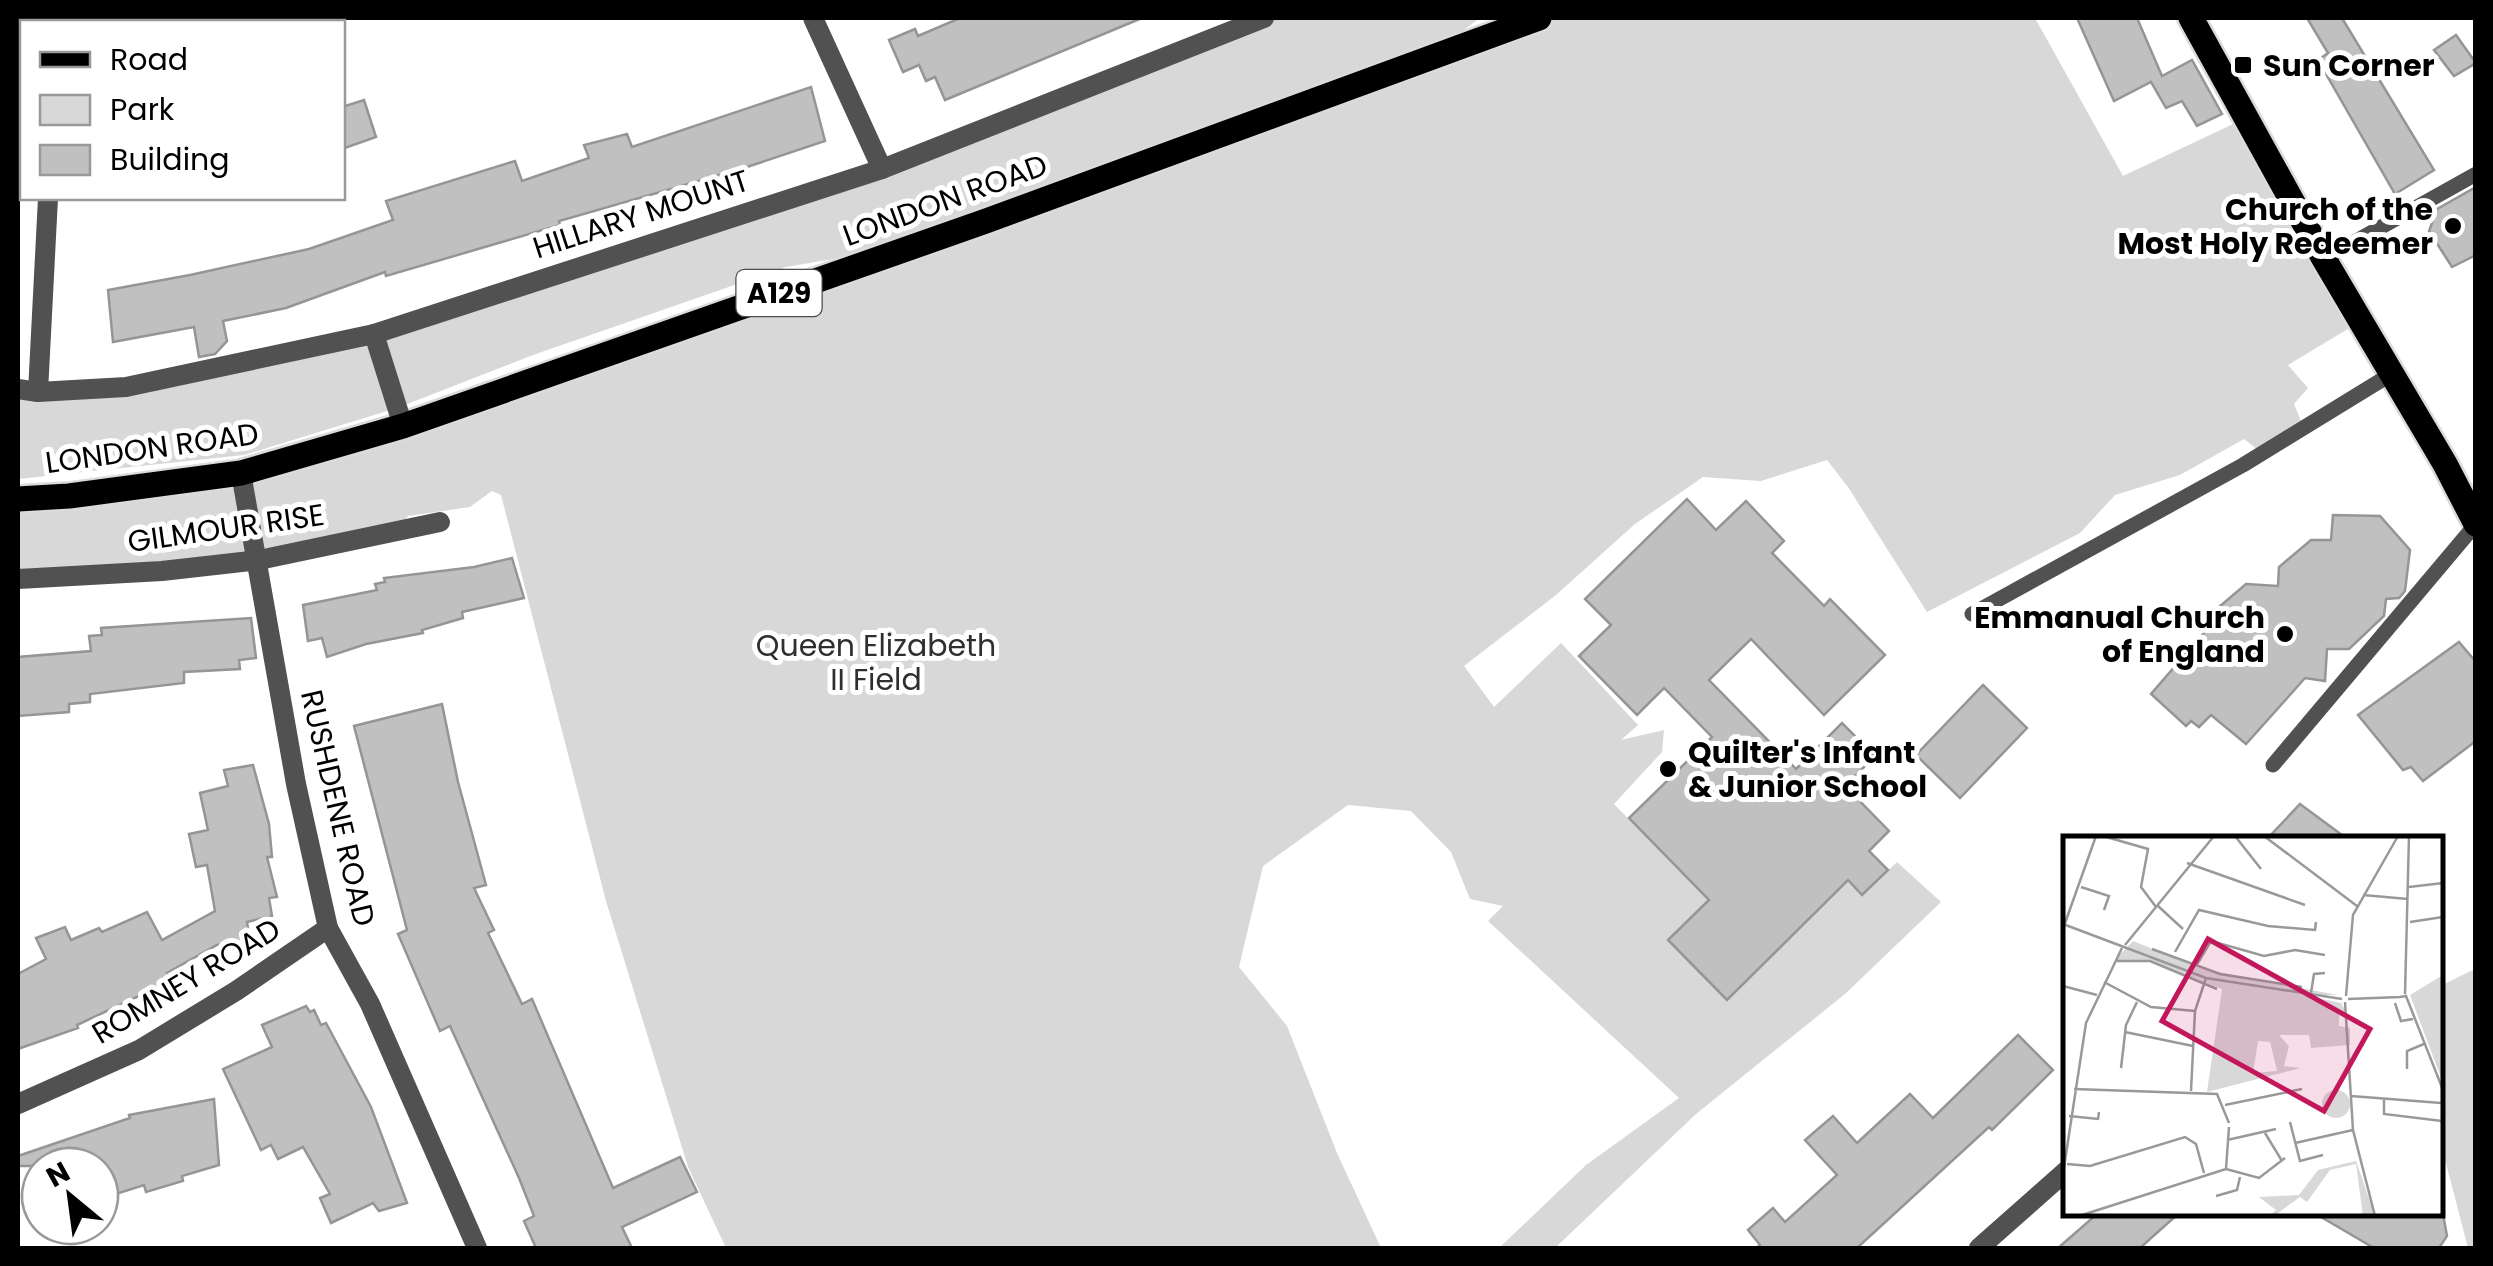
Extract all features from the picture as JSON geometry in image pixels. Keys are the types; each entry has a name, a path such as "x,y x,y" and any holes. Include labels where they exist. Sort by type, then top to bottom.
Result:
{"main road":[{"name":"LONDON ROAD","path":"18,499 241,473 403,426 986,221 1539,18"},
{"path":"2191,18 2476,524"}],"street":[{"path":"814,18 882,169"},
{"name":"HILLARY MOUNT","path":"28,391 126,386 199,374 374,334 882,169 1264,18"},
{"path":"28,391 48,200"},
{"path":"374,334 403,426"},
{"name":"RUSHDENE ROAD","path":"241,473 296,784 328,928 370,1004 477,1248"},
{"name":"GILMOUR RISE","path":"18,579 162,571 259,560 440,522"},
{"name":"ROMNEY ROAD","path":"18,1104 140,1050 236,992 328,928"},
{"path":"1979,1248 2063,1174"}],"lane":[{"path":"2324,259 2476,174"},
{"path":"1972,614 2243,465 2393,373"},
{"path":"2274,765 2476,524"}],"green space":[{"name":"Queen Elizabeth II Field","path":"1266,18 1480,18 1431,54 1544,18 2035,18 2123,176 2248,117 2361,321 2288,365 2308,388 2294,404 2304,428 2262,453 2244,439 2180,475 2115,495 2080,533 1927,612 1827,460 1761,481 1703,477 1635,524 1556,595 1464,666 1494,707 1561,643 1638,725 1621,740 1664,730 1662,752 1614,804 1709,900 1669,940 1728,999 1848,880 1863,894 1897,862 1941,902 1845,994 1696,1114 1555,1248 1499,1248 1586,1165 1679,1098 1488,921 1503,906 1470,899 1451,852 1411,811 1348,805 1263,866 1239,967 1287,1026 1337,1153 1381,1248 726,1248 688,1167 606,901 501,495 492,491 470,507 408,516 397,531 259,560 18,579 18,499 241,473 910,246 786,267 533,355 397,408 244,455 18,479 18,389 126,387 374,333 882,169"},
{"path":"2475,969 2476,1248 2468,1248 2443,1152 2443,985"}],"building":[{"path":"960,18 1142,18 945,100 935,77 926,81 919,65 903,72 889,40 915,29 918,36"},
{"path":"2077,18 2137,18 2162,76 2192,60 2222,114 2197,126 2182,101 2166,108 2151,82 2114,101"},
{"path":"2307,18 2342,18 2434,170 2395,194 2318,60 2328,53"},
{"path":"2456,35 2476,63 2454,76 2434,50"},
{"path":"811,87 825,141 559,221 560,225 386,276 385,272 286,308 223,321 227,341 215,354 199,357 194,327 113,342 108,290 309,249 393,220 386,201 515,161 522,181 589,158 584,145 627,134 632,147"},
{"path":"364,100 376,137 345,148 345,106"},
{"name":"Church of the Most Holy Redeemer","path":"2476,187 2476,255 2452,267 2429,231 2437,209"},
{"path":"1687,499 1716,530 1746,501 1784,541 1772,553 1824,606 1830,599 1885,655 1824,715 1751,639 1709,680 1796,769 1842,723 1875,756 1845,786 1889,831 1869,851 1888,870 1862,895 1848,880 1727,1000 1668,940 1709,900 1629,818 1712,737 1664,688 1637,715 1579,656 1611,625 1585,599"},
{"name":"Emmanual Church of England","path":"2333,515 2380,516 2410,550 2405,591 2399,598 2386,599 2384,616 2349,649 2327,649 2325,681 2305,678 2246,744 2211,715 2199,727 2191,721 2186,726 2151,694 2222,612 2219,607 2246,584 2278,586 2279,567 2311,540 2331,540"},
{"path":"512,558 524,598 462,612 463,618 422,630 423,633 366,644 327,657 322,638 308,641 303,605 377,590 375,584 385,582 384,578 474,567"},
{"path":"251,618 256,658 239,660 240,669 184,672 184,683 90,694 90,702 69,704 69,712 18,716 18,657 91,651 89,636 102,635 101,628"},
{"path":"2459,642 2476,662 2476,741 2423,781 2411,767 2403,770 2358,715"},
{"path":"1983,685 2027,728 1960,798 1916,755"},
{"path":"442,704 486,885 474,888 494,930 488,933 522,1004 532,999 613,1188 680,1157 697,1192 622,1227 632,1248 536,1248 524,1221 534,1216 519,1178 450,1026 440,1031 398,934 407,930 354,726"},
{"path":"253,765 269,824 272,857 267,857 277,897 269,898 272,916 247,922 250,939 217,945 167,973 171,981 77,1025 78,1028 18,1049 18,974 46,959 36,938 65,927 71,940 99,928 102,932 147,912 162,940 215,911 207,865 196,867 189,834 208,830 200,793 228,786 224,770"},
{"path":"2300,804 2343,836 2270,836"},
{"path":"306,1006 310,1012 314,1010 321,1025 326,1023 371,1107 407,1203 379,1211 373,1203 331,1223 320,1198 330,1194 303,1147 278,1159 271,1145 261,1150 223,1069 272,1047 262,1025"},
{"path":"2018,1035 2053,1070 1992,1130 1989,1127 1857,1248 1757,1248 1760,1245 1748,1230 1773,1208 1785,1222 1837,1175 1805,1140 1833,1116 1857,1143 1910,1094 1933,1118"},
{"path":"214,1099 219,1165 146,1192 144,1185 120,1193 120,1146 47,1146 130,1118 129,1115"},
{"path":"2443,1214 2447,1236 2439,1248 2374,1248 2319,1216"},
{"path":"2095,1216 2176,1216 2140,1248 2058,1248"}],"place":[{"name":"Sun Corner","path":"2243,65"},
{"name":"Church of the Most Holy Redeemer","path":"2453,226"},
{"name":"Emmanual Church of England","path":"2285,634"},
{"name":"Quilter's Infant & Junior School","path":"1668,769"}]}
